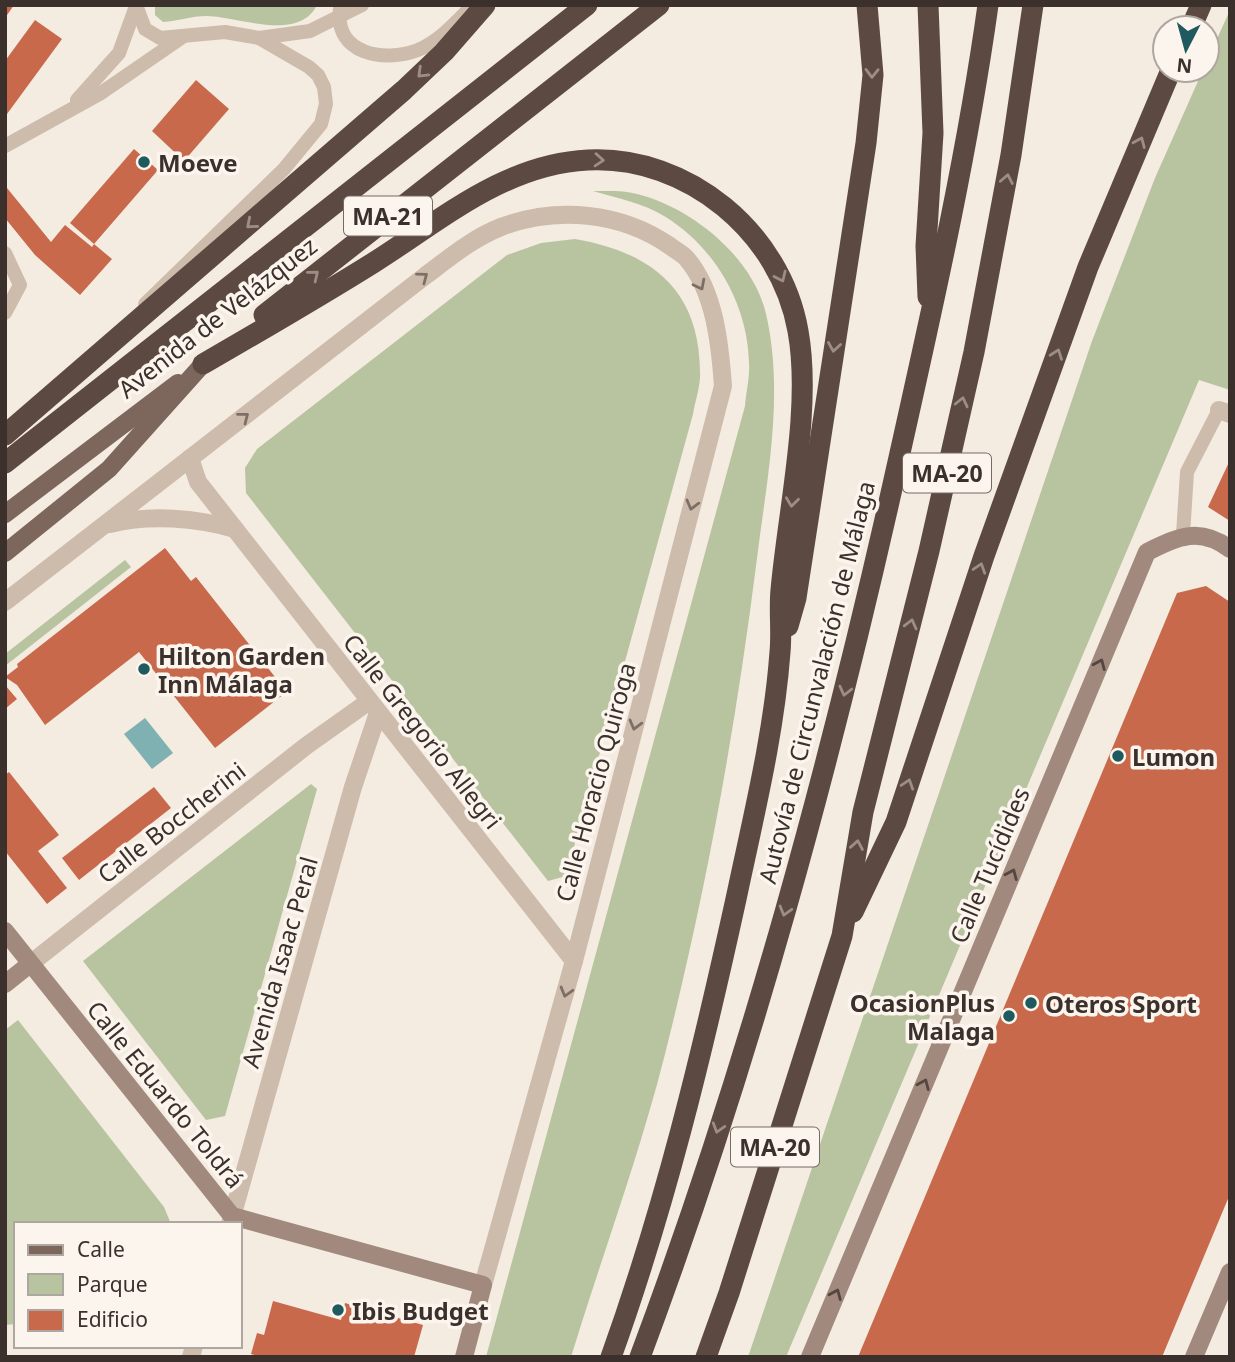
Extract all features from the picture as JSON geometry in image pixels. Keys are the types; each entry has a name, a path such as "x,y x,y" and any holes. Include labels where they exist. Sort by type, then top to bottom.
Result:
{"highway":[{"path":"5,435 129,331 404,90 485,5"},
{"name":"Avenida de Velázquez","path":"5,463 587,5"},
{"name":"Avenida de Velázquez","path":"204,364 659,5"},
{"path":"780,651 796,598 866,143 873,75 867,5"},
{"path":"928,5 933,133 926,246 929,324"},
{"name":"Autovía de Circunvalación de Málaga","path":"640,1357 695,1205 775,950 864,614 946,249 988,5"},
{"name":"MA-20","path":"706,1357 729,1293 842,936 863,812 929,551 974,352 1011,155 1033,5"},
{"path":"842,936 896,822 984,556 1088,267 1165,84"},
{"path":"204,364 373,262 484,190 532,169 587,160 629,162 673,176 709,194 743,222 771,257 786,290 798,331 801,377 795,472 781,594 780,651 757,798 679,1145 611,1357"}],"main road":[{"name":"Avenida de Velázquez","path":"5,514 204,364"},
{"path":"5,553 109,469 204,364"},
{"path":"1183,535 1217,540 1230,549"},
{"name":"Calle Tucídides","path":"810,1357 1147,552 1183,535"},
{"name":"Calle Eduardo Toldrá","path":"5,931 231,1220"},
{"name":"Calle Boccherini","path":"5,984 30,964"},
{"name":"Calle Eduardo Toldrá","path":"242,1223 483,1285"},
{"path":"1194,1357 1230,1272"},
{"name":"Calle Horacio Quiroga","path":"464,1357 483,1285"}],"street":[{"name":"Calle Horacio Quiroga","path":"190,458 475,240 529,218 567,214 625,222 655,236 687,259 707,297 720,339 723,386 574,961 483,1285"},
{"path":"5,602 190,458"},
{"name":"Calle Gregorio Allegri","path":"190,458 198,482 574,961"},
{"path":"106,524 154,519 213,523 235,529"},
{"name":"Calle Boccherini","path":"30,964 306,746 373,707"},
{"name":"Avenida Isaac Peral","path":"231,1220 354,787 373,707"}],"lane":[{"path":"136,7 145,29 152,35 181,38 225,32 259,38 310,31 339,11 362,5"},
{"path":"339,11 339,30 353,46 375,53 404,53 437,39 473,5"},
{"path":"58,119 109,67 125,39 136,7"},
{"path":"5,146 58,119 117,83 181,38"},
{"path":"129,331 140,310 160,286 284,169 321,124 326,104 324,87 318,75 309,66 259,38"},
{"path":"5,253 20,285 5,313"},
{"path":"1183,535 1187,472 1224,412"}],"green space":[{"path":"155,5 317,5 308,16 296,23 266,25 206,16 163,22 155,15"},
{"path":"1230,10 1230,390 1199,380 786,1357 748,1357 1092,341 1155,178 1197,84 1221,84 1221,30"},
{"path":"593,191 632,193 678,210 717,238 734,254 748,273 766,314 771,345 774,376 772,440 748,628 718,814 679,997 635,1159 571,1357 486,1357 745,406 749,374 747,341 742,319 735,298 713,260 682,229 656,211"},
{"path":"575,239 626,253 665,279 680,296 691,317 697,342 700,376 693,414 566,876 548,881 246,493 245,468 257,449 507,255 541,243"},
{"path":"125,560 131,567 5,666 5,654"},
{"path":"311,784 317,789 225,1116 206,1120 83,961"},
{"path":"18,1020 164,1207 170,1222 14,1222 14,1324 5,1325 5,1030"}],"water":[{"path":"145,718 173,753 152,769 124,734"}],"building":[{"path":"5,5 14,5 5,18"},
{"path":"35,20 62,39 7,114 5,61"},
{"path":"196,80 229,109 184,161 152,131"},
{"path":"134,149 158,170 94,244 70,223"},
{"path":"7,188 51,242 65,225 112,259 80,295 35,255 5,218"},
{"path":"1230,460 1230,521 1208,507"},
{"path":"165,548 191,581 196,577 279,682 276,684 284,694 215,748 139,652 45,725 17,685 5,677 18,667 17,664"},
{"path":"1206,586 1230,602 1230,1194 1162,1357 858,1357 1177,593"},
{"path":"5,685 17,699 5,709"},
{"path":"9,772 59,835 38,851 67,888 47,904 5,851 5,775"},
{"path":"154,787 171,808 79,880 62,858"},
{"path":"273,1301 341,1320 345,1303 423,1325 414,1357 261,1357 251,1354 257,1333 264,1335"}],"place":[{"name":"Moeve","path":"144,162"},
{"name":"Hilton Garden Inn Málaga","path":"144,669"},
{"name":"Lumon","path":"1118,756"},
{"name":"Oteros Sport","path":"1031,1003"},
{"name":"OcasionPlus Malaga","path":"1009,1016"},
{"name":"Ibis Budget","path":"338,1310"}]}
